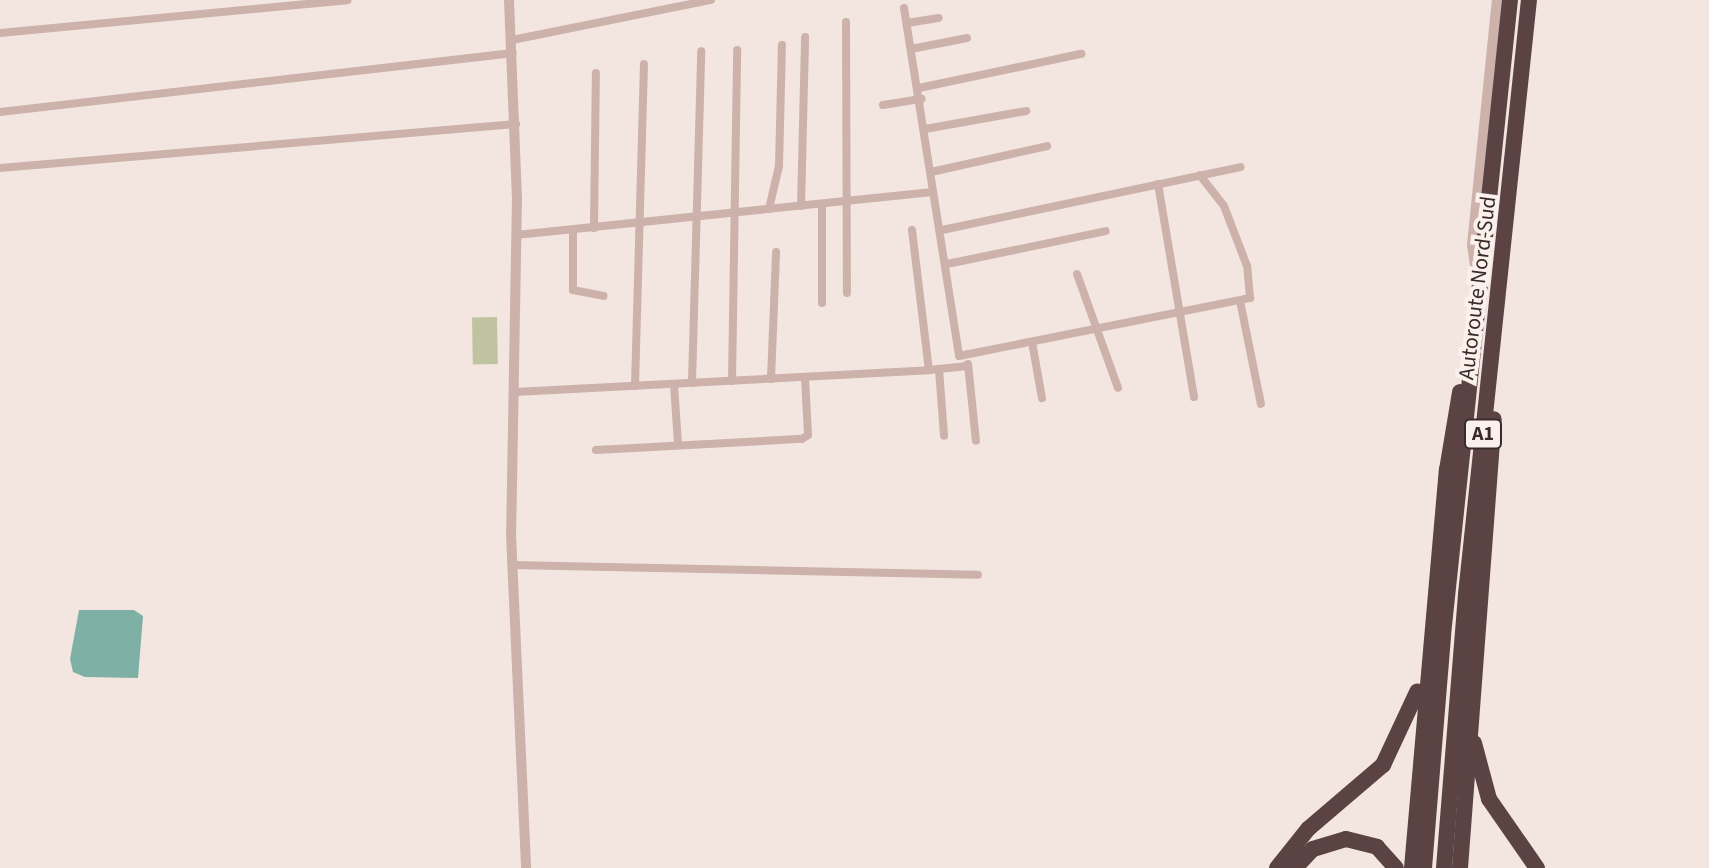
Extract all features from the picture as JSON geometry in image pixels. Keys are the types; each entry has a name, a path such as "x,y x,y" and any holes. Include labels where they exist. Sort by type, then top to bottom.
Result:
{"highway":[{"name":"Autoroute Nord-Sud","path":"1424,868 1443,635 1481,304 1510,0"},
{"name":"Autoroute Nord-Sud","path":"1444,868 1466,594 1499,311 1529,0"},
{"path":"1412,868 1447,470 1481,304"},
{"path":"1460,868 1492,496 1499,311"},
{"path":"1277,868 1308,829 1368,781 1390,754 1415,700 1432,624"},
{"path":"1474,678 1474,739 1481,782 1500,819 1537,868"},
{"path":"1295,868 1313,849 1346,839 1377,847 1396,868"}],"street":[{"path":"0,33 347,0"},
{"path":"509,0 516,124 512,565 526,868"},
{"path":"512,40 711,0"},
{"path":"1481,304 1472,245 1497,0"},
{"path":"904,8 922,99 933,192 942,230 976,441"},
{"path":"907,23 939,18"},
{"path":"846,22 847,293"},
{"path":"801,206 805,37"},
{"path":"911,49 967,38"},
{"path":"769,209 779,166 782,45"},
{"path":"732,381 737,50"},
{"path":"692,383 701,51"},
{"path":"0,112 513,53"},
{"path":"919,88 1081,54"},
{"path":"635,386 644,64"},
{"path":"594,228 596,73"},
{"path":"883,105 922,99"},
{"path":"925,129 1026,111"},
{"path":"0,168 516,124"},
{"path":"931,172 1047,146"},
{"path":"942,230 1240,167"},
{"path":"963,356 1250,298 1247,266 1224,206 1200,175"},
{"path":"1158,184 1194,397"},
{"path":"516,235 933,192"},
{"path":"822,205 822,303"},
{"path":"573,230 573,290 603,296"},
{"path":"912,230 944,436"},
{"path":"947,264 1106,231"},
{"path":"771,379 776,252"},
{"path":"1077,274 1118,388"},
{"path":"1240,301 1261,404"},
{"path":"1032,342 1042,398"},
{"path":"515,392 964,367"},
{"path":"596,450 802,439 808,435 805,377"},
{"path":"674,384 678,444"},
{"path":"512,565 978,575"}],"green space":[{"path":"472,317 497,317 498,364 473,364"}],"water":[{"path":"79,610 134,610 143,616 138,678 85,677 73,672 70,659"}]}
